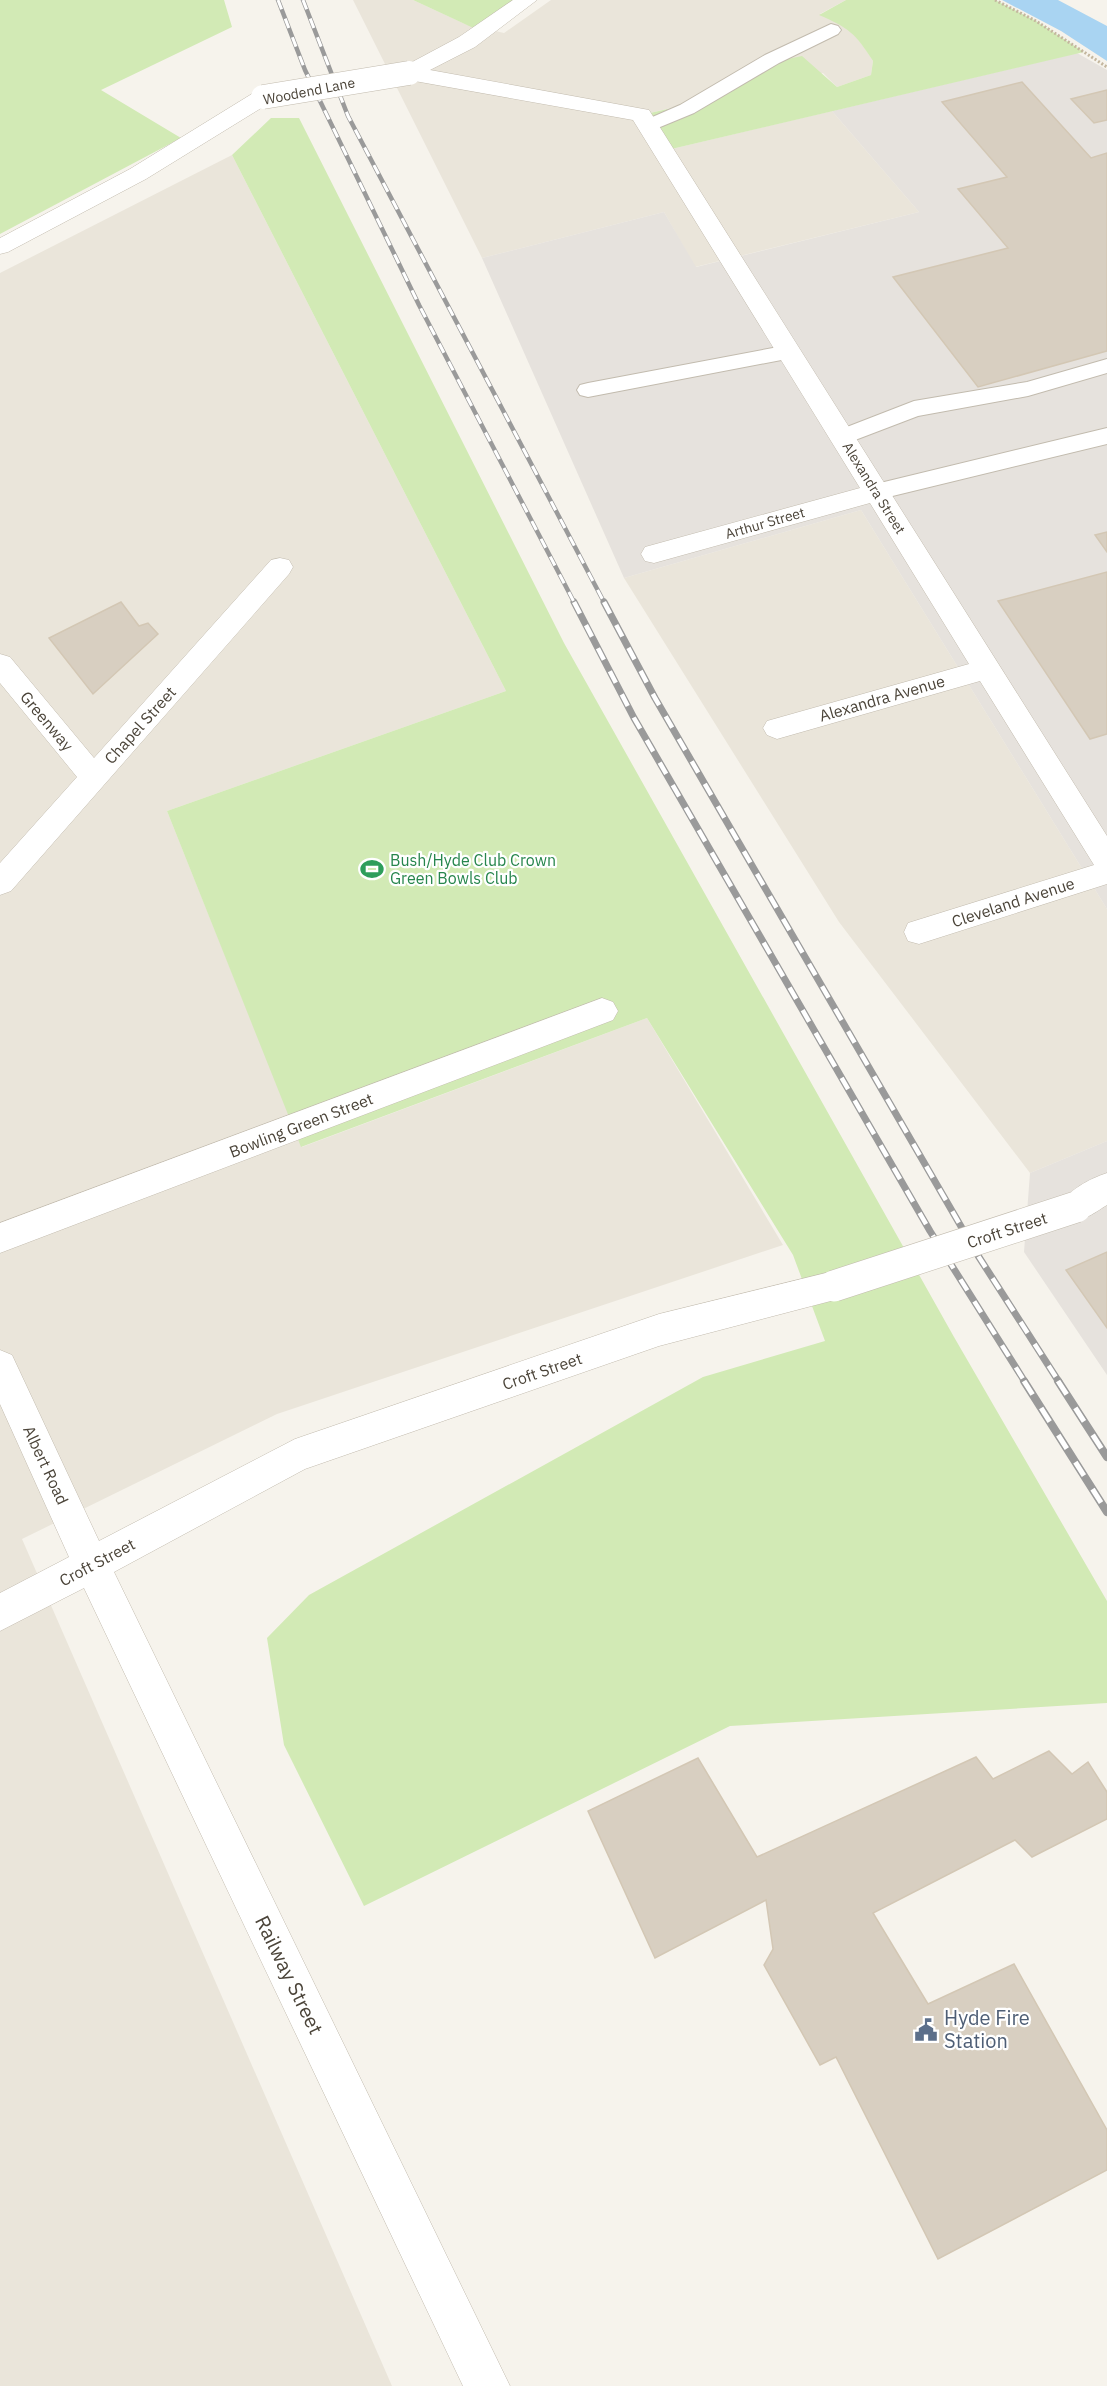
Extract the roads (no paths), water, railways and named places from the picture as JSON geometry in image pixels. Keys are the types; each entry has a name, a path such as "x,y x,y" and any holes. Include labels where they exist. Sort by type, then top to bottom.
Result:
{"street":[{"name":"Woodend Lane","path":"0,247 138,174 263,97 409,73 467,42 527,0"},
{"path":"409,73 644,121"},
{"name":"Alexandra Street","path":"644,121 1107,861"},
{"name":"Arthur Street","path":"654,554 876,492"},
{"name":"Chapel Street","path":"0,883 280,567"},
{"name":"Greenway","path":"0,664 94,777"},
{"name":"Alexandra Avenue","path":"777,728 987,669"},
{"name":"Cleveland Avenue","path":"919,932 1107,872"},
{"name":"Bowling Green Street","path":"0,1238 602,1011"},
{"name":"Croft Street","path":"0,1613 295,1456 659,1330 834,1286 1076,1207 1107,1187"},
{"name":"Albert Road","path":"0,1366 92,1564"},
{"name":"Railway Street","path":"92,1564 487,2386"}],"lane":[{"path":"644,121 687,109 772,58 831,30"},
{"path":"588,390 789,352"},
{"path":"842,437 914,409 1028,389 1107,366"},
{"path":"876,492 1107,436"}],"water":[{"path":"1002,0 1058,0 1107,26 1107,61 1061,31"}],"railway":[{"path":"278,0 305,70 419,305 575,604"},
{"path":"303,0 348,116 605,604"},
{"path":"574,602 634,718 930,1231 1025,1382"},
{"path":"604,602 655,698 977,1254 1059,1382"},
{"path":"1024,1381 1107,1512"},
{"path":"1058,1381 1107,1457"}],"place":[{"name":"Bush/Hyde Club Crown Green Bowls Club","path":"372,869"},
{"name":"Hyde Fire Station","path":"926,2030"}]}
